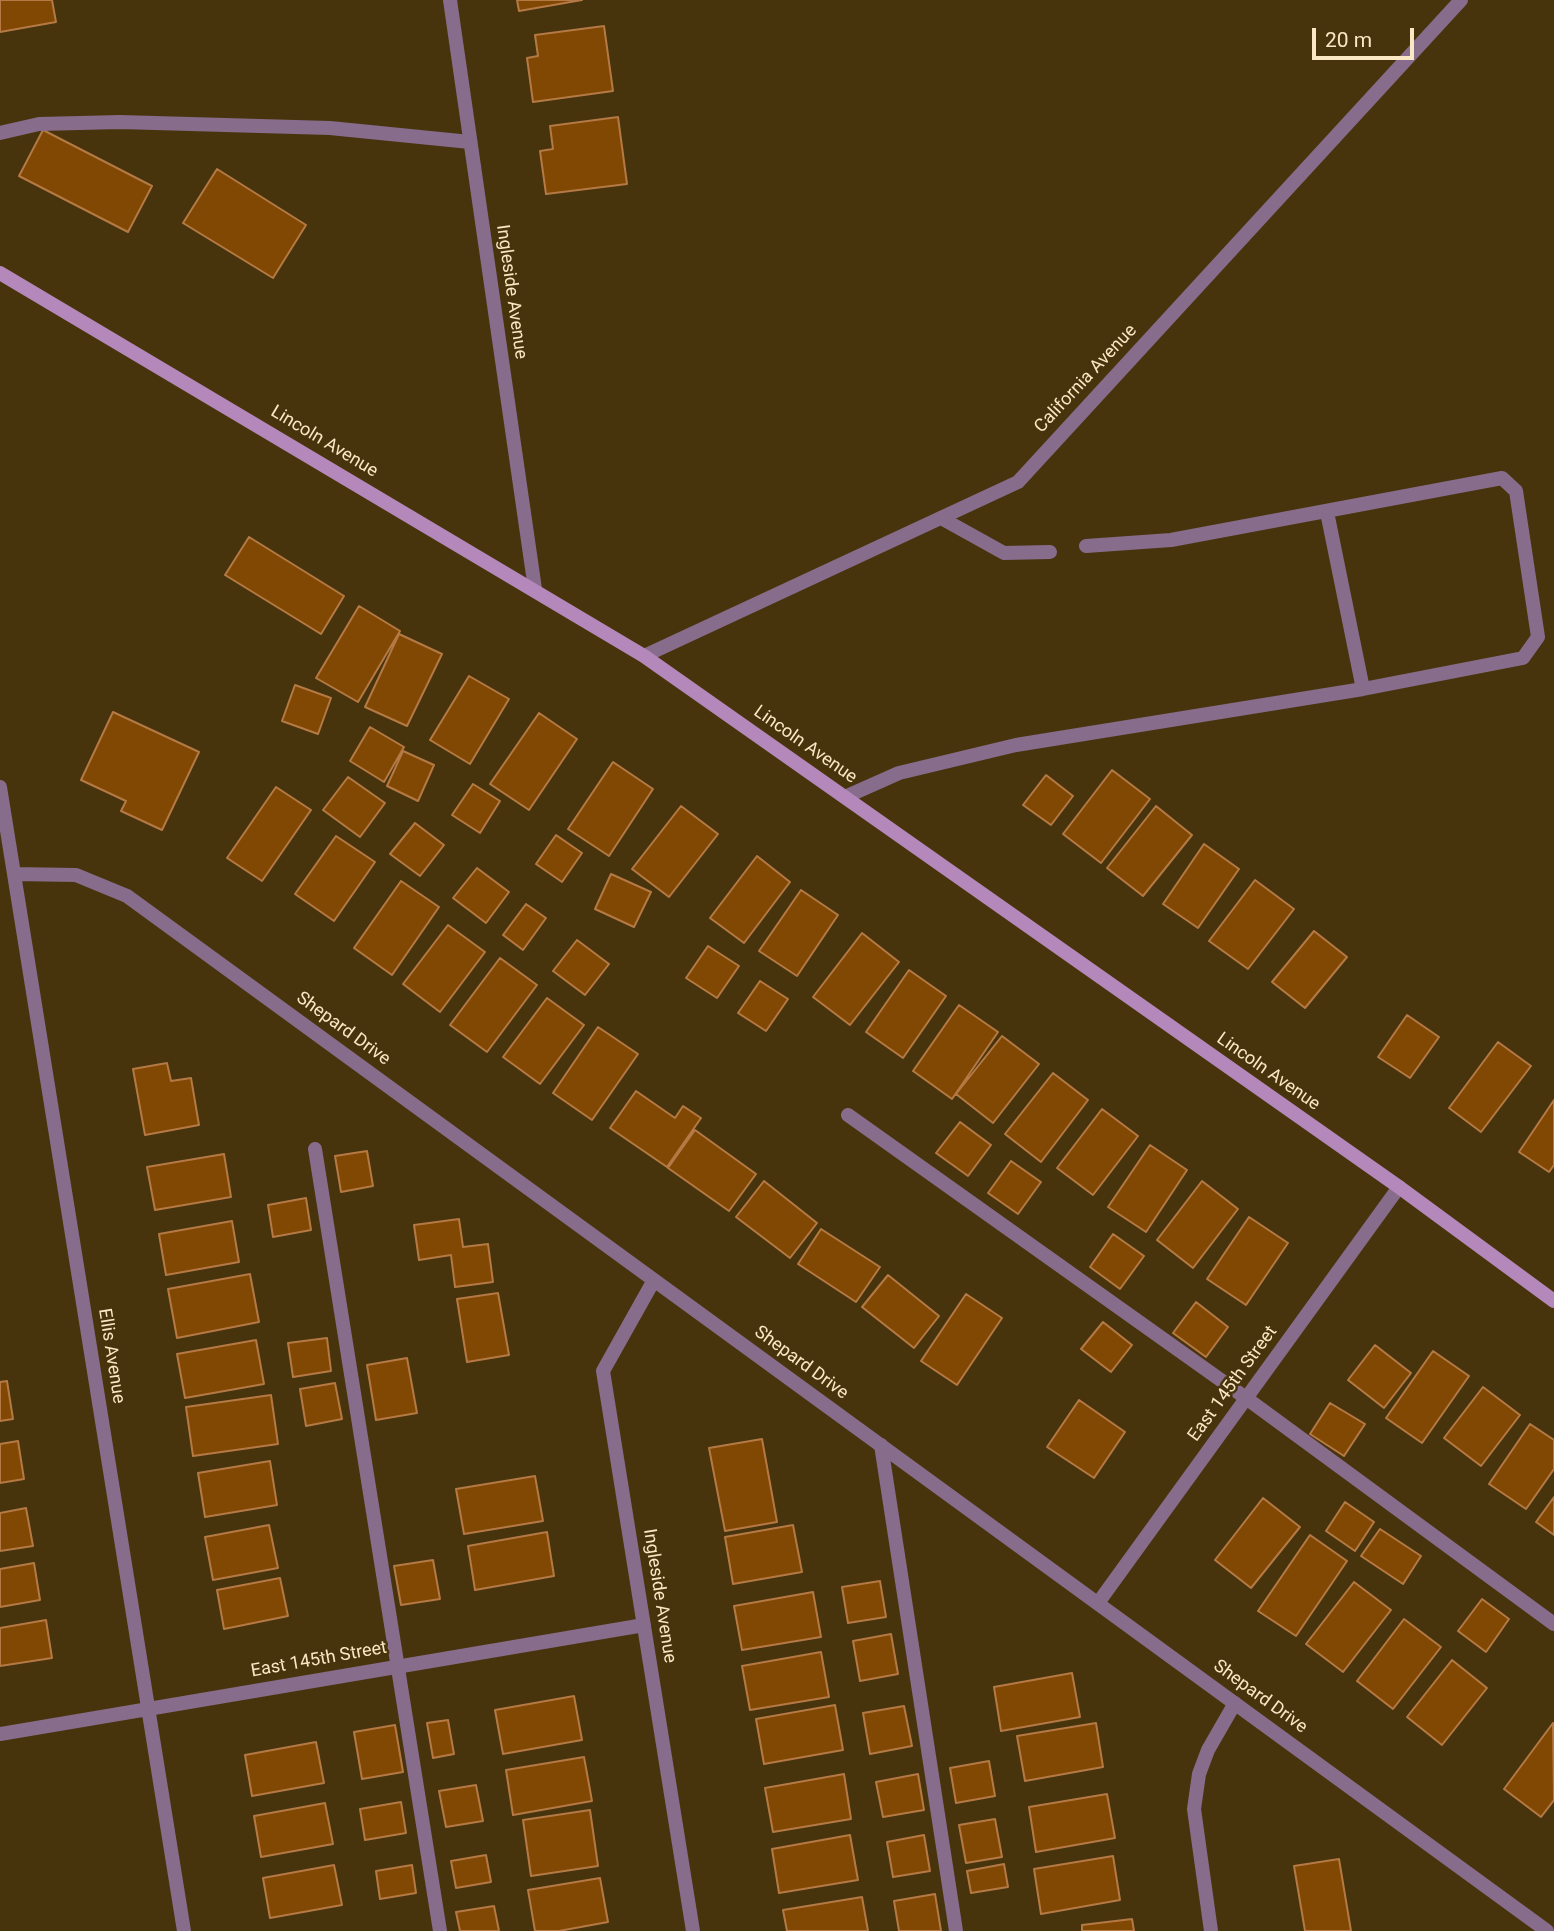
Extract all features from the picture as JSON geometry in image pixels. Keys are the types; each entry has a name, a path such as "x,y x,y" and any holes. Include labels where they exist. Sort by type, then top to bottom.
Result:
{"street":[{"name":"Ingleside Avenue","path":"450,0 535,589"},
{"name":"California Avenue","path":"644,656 1018,481 1461,0"},
{"path":"0,133 39,124 120,122 330,128 470,142"},
{"name":"Lincoln Avenue","path":"0,273 644,656 1399,1187 1554,1301"},
{"path":"845,797 899,773 1016,745 1363,689 1523,658 1538,636 1516,491 1502,478 1171,540 1086,546"},
{"path":"1327,512 1363,689"},
{"path":"941,518 1004,553 1050,552"},
{"name":"Ellis Avenue","path":"0,788 184,1931"},
{"name":"Shepard Drive","path":"14,874 76,875 127,896 1547,1931"},
{"path":"848,1115 1246,1398 1554,1624"},
{"path":"316,1149 440,1931"},
{"name":"East 145th Street","path":"1098,1603 1399,1187"},
{"name":"Ingleside Avenue","path":"654,1280 603,1371 693,1931"},
{"path":"881,1445 956,1931"},
{"name":"East 145th Street","path":"0,1734 644,1625"},
{"path":"1211,1931 1194,1809 1199,1774 1208,1750 1235,1703"}],"building":[{"path":"0,0 52,0 56,22 0,32"},
{"path":"517,0 582,0 519,11"},
{"path":"604,26 613,91 533,102 527,58 538,56 535,35"},
{"path":"618,117 627,184 546,194 540,151 553,149 550,126"},
{"path":"43,130 152,186 128,232 19,176"},
{"path":"217,169 306,225 273,278 183,223"},
{"path":"249,537 344,596 321,634 225,575"},
{"path":"359,606 400,631 358,702 316,678"},
{"path":"399,634 442,654 407,726 365,707"},
{"path":"469,676 509,699 470,764 430,740"},
{"path":"295,685 331,698 318,734 282,721"},
{"path":"113,712 199,752 162,830 121,811 126,801 81,780"},
{"path":"539,713 577,739 529,810 490,784"},
{"path":"370,727 404,747 384,782 350,761"},
{"path":"403,751 434,765 418,801 387,786"},
{"path":"613,762 653,789 609,856 568,829"},
{"path":"1112,770 1150,799 1101,863 1063,834"},
{"path":"1046,775 1073,796 1051,825 1023,805"},
{"path":"348,777 385,803 360,837 323,810"},
{"path":"473,784 500,801 480,833 452,815"},
{"path":"276,787 311,810 262,881 227,858"},
{"path":"681,806 718,834 669,897 632,869"},
{"path":"1156,806 1192,835 1143,896 1107,868"},
{"path":"415,823 444,845 420,876 390,854"},
{"path":"556,835 582,853 562,882 536,864"},
{"path":"336,836 375,862 334,921 295,894"},
{"path":"1204,844 1239,869 1198,928 1163,904"},
{"path":"757,856 790,882 744,943 710,918"},
{"path":"477,868 509,892 486,923 453,898"},
{"path":"611,874 651,892 634,927 595,909"},
{"path":"1255,880 1294,909 1248,969 1209,941"},
{"path":"401,881 439,907 392,975 354,948"},
{"path":"801,890 838,915 797,976 759,951"},
{"path":"526,904 546,918 523,950 503,935"},
{"path":"448,925 485,952 440,1012 403,984"},
{"path":"1314,931 1347,957 1305,1008 1272,982"},
{"path":"862,933 899,962 850,1025 813,997"},
{"path":"577,940 609,964 585,995 553,971"},
{"path":"708,946 739,966 717,998 686,978"},
{"path":"500,958 537,985 487,1052 450,1025"},
{"path":"909,970 946,996 903,1058 866,1032"},
{"path":"760,981 788,999 766,1031 738,1013"},
{"path":"547,998 584,1025 540,1084 503,1057"},
{"path":"959,1005 998,1032 952,1099 913,1071"},
{"path":"1407,1015 1439,1037 1410,1078 1378,1057"},
{"path":"598,1027 638,1054 592,1120 553,1093"},
{"path":"1002,1036 1039,1064 993,1123 956,1094"},
{"path":"1498,1042 1531,1066 1481,1132 1449,1108"},
{"path":"167,1063 171,1081 191,1078 199,1125 145,1135 133,1069"},
{"path":"1053,1073 1088,1100 1041,1162 1005,1134"},
{"path":"636,1091 675,1118 683,1106 701,1118 667,1167 610,1128"},
{"path":"1554,1100 1554,1165 1549,1172 1519,1152"},
{"path":"1102,1109 1138,1136 1093,1195 1057,1168"},
{"path":"960,1122 991,1145 968,1176 936,1153"},
{"path":"695,1130 756,1174 729,1211 668,1168"},
{"path":"1150,1145 1187,1170 1146,1232 1108,1207"},
{"path":"367,1151 373,1186 341,1192 335,1156"},
{"path":"224,1154 231,1197 155,1210 147,1167"},
{"path":"1011,1161 1041,1182 1018,1214 988,1193"},
{"path":"764,1181 817,1223 790,1258 736,1217"},
{"path":"1202,1181 1238,1209 1193,1268 1157,1240"},
{"path":"306,1198 311,1230 273,1237 268,1205"},
{"path":"1249,1217 1288,1243 1246,1305 1207,1279"},
{"path":"459,1219 463,1247 488,1244 493,1282 455,1287 451,1255 419,1260 414,1225"},
{"path":"232,1221 239,1262 166,1275 159,1234"},
{"path":"821,1229 880,1267 856,1302 798,1264"},
{"path":"1113,1234 1144,1256 1120,1289 1090,1267"},
{"path":"250,1274 259,1322 177,1338 168,1289"},
{"path":"888,1275 939,1316 914,1348 862,1307"},
{"path":"498,1293 509,1355 467,1362 457,1299"},
{"path":"966,1294 1002,1318 957,1385 921,1361"},
{"path":"1196,1302 1228,1327 1206,1357 1173,1333"},
{"path":"1103,1322 1132,1345 1111,1372 1081,1349"},
{"path":"327,1338 331,1371 293,1377 288,1343"},
{"path":"256,1340 264,1384 185,1398 177,1354"},
{"path":"1375,1345 1411,1373 1384,1408 1348,1380"},
{"path":"1433,1351 1469,1376 1422,1443 1386,1418"},
{"path":"407,1358 417,1413 376,1420 367,1365"},
{"path":"7,1381 13,1419 0,1421 0,1382"},
{"path":"335,1383 342,1419 306,1426 300,1389"},
{"path":"1483,1387 1520,1415 1481,1466 1444,1438"},
{"path":"271,1395 278,1444 193,1456 186,1407"},
{"path":"1079,1400 1125,1432 1094,1478 1047,1447"},
{"path":"1330,1403 1365,1424 1344,1456 1310,1434"},
{"path":"1530,1424 1554,1440 1554,1469 1526,1509 1489,1484"},
{"path":"762,1439 777,1522 725,1531 709,1448"},
{"path":"18,1441 24,1479 0,1483 0,1444"},
{"path":"270,1461 277,1505 205,1517 198,1473"},
{"path":"535,1476 543,1521 464,1534 456,1489"},
{"path":"1554,1497 1554,1535 1536,1522"},
{"path":"1263,1498 1300,1527 1251,1588 1215,1560"},
{"path":"1345,1502 1374,1522 1355,1551 1326,1531"},
{"path":"26,1508 33,1546 0,1551 0,1513"},
{"path":"269,1525 278,1568 213,1580 205,1537"},
{"path":"793,1525 802,1572 733,1584 725,1537"},
{"path":"1380,1529 1421,1556 1403,1584 1361,1556"},
{"path":"547,1532 554,1576 475,1590 468,1546"},
{"path":"1310,1535 1347,1561 1296,1636 1258,1611"},
{"path":"433,1560 440,1599 401,1605 394,1566"},
{"path":"34,1563 40,1600 0,1607 0,1569"},
{"path":"280,1578 288,1616 224,1629 217,1590"},
{"path":"880,1581 886,1617 848,1623 842,1587"},
{"path":"1354,1582 1391,1610 1343,1672 1306,1644"},
{"path":"813,1592 821,1637 742,1650 734,1606"},
{"path":"1482,1599 1509,1619 1486,1652 1458,1631"},
{"path":"1404,1619 1441,1647 1393,1709 1357,1681"},
{"path":"46,1620 52,1658 0,1666 0,1628"},
{"path":"891,1634 898,1674 860,1681 853,1641"},
{"path":"821,1652 829,1697 750,1710 742,1666"},
{"path":"1452,1660 1487,1688 1442,1745 1407,1717"},
{"path":"1072,1673 1080,1717 1001,1731 994,1687"},
{"path":"574,1696 582,1740 503,1754 495,1710"},
{"path":"835,1705 843,1750 764,1764 756,1719"},
{"path":"904,1706 912,1746 870,1754 863,1713"},
{"path":"448,1720 454,1754 433,1758 427,1723"},
{"path":"1096,1723 1103,1767 1025,1781 1017,1736"},
{"path":"1553,1723 1554,1800 1541,1817 1504,1789"},
{"path":"395,1725 403,1772 362,1779 354,1732"},
{"path":"316,1742 324,1783 252,1796 245,1755"},
{"path":"584,1757 592,1801 513,1815 506,1770"},
{"path":"989,1761 995,1796 956,1803 950,1768"},
{"path":"844,1774 851,1819 773,1832 765,1788"},
{"path":"918,1774 924,1810 883,1817 876,1782"},
{"path":"476,1785 483,1821 446,1827 439,1791"},
{"path":"1107,1794 1115,1838 1036,1852 1029,1807"},
{"path":"401,1802 406,1833 365,1840 360,1809"},
{"path":"325,1803 333,1844 261,1857 254,1816"},
{"path":"590,1810 598,1866 531,1876 523,1820"},
{"path":"995,1819 1002,1857 966,1863 959,1825"},
{"path":"850,1835 858,1880 779,1893 772,1849"},
{"path":"924,1835 930,1871 893,1877 887,1842"},
{"path":"486,1855 491,1882 456,1888 451,1861"},
{"path":"1113,1856 1120,1900 1041,1914 1034,1869"},
{"path":"1339,1859 1351,1931 1305,1931 1294,1866"},
{"path":"1004,1864 1008,1887 971,1893 967,1871"},
{"path":"334,1865 342,1905 270,1918 263,1878"},
{"path":"412,1865 416,1893 380,1899 376,1871"},
{"path":"600,1878 608,1922 559,1931 535,1931 528,1890"},
{"path":"935,1894 941,1931 899,1931 894,1901"},
{"path":"862,1897 868,1931 787,1931 783,1910"},
{"path":"494,1906 499,1931 460,1931 456,1912"},
{"path":"1132,1919 1134,1931 1082,1931 1082,1925"}]}
